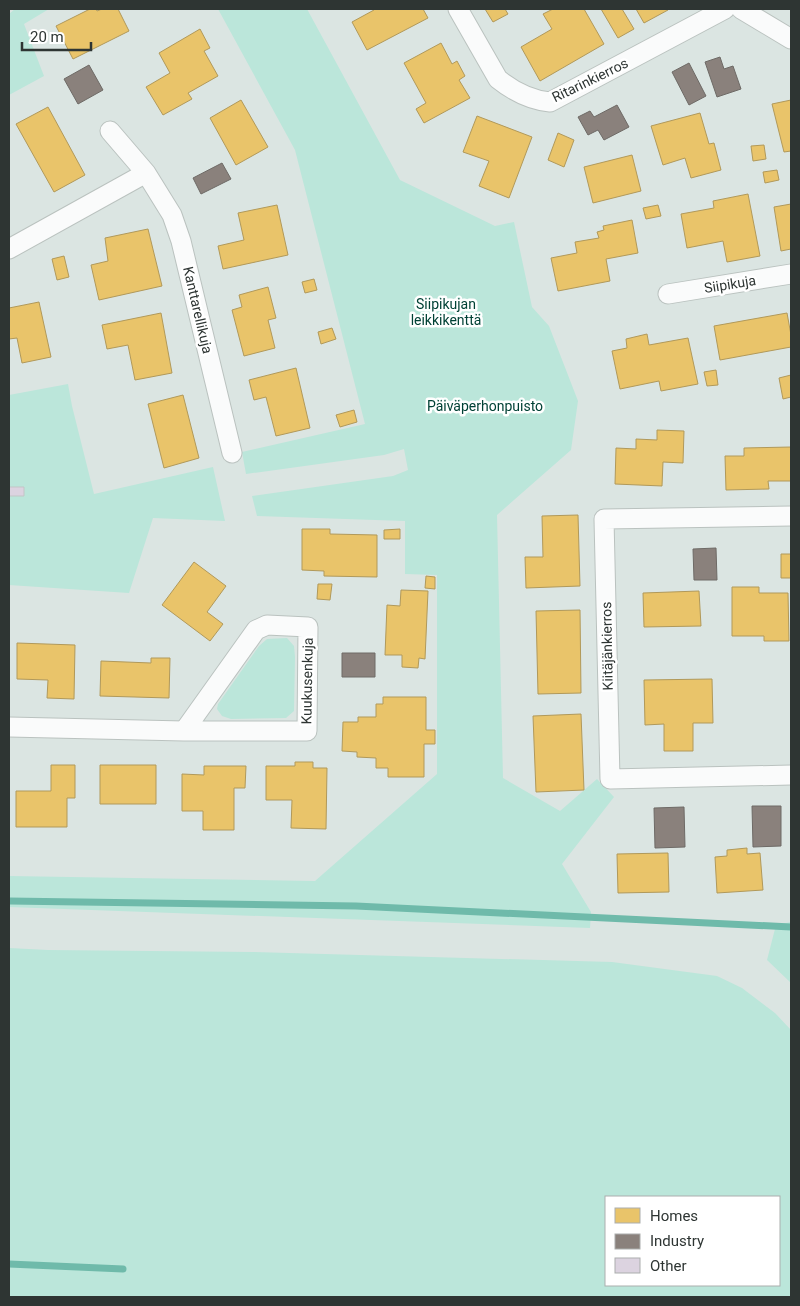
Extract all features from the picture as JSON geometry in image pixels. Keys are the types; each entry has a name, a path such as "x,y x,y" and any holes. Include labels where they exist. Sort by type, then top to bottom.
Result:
{"street":[{"name":"Ritarinkierros","path":"458,9 498,79 508,87 529,98 550,102 725,9"},
{"path":"741,9 791,40"},
{"name":"Kanttarellikuja","path":"110,131 146,173 172,215 181,241 232,453"},
{"path":"9,249 146,173"},
{"name":"Siipikuja","path":"668,294 791,274"},
{"name":"Kiitäjänkierros","path":"791,516 604,519 610,778 791,775"},
{"name":"Kuukusenkuja","path":"9,727 184,731 307,731 308,627 267,625 256,630 184,731"}],"green space":[{"path":"15,9 49,9 24,24 44,76 9,95 9,14"},
{"path":"218,9 307,9 400,180 495,226 514,222 532,307 549,326 578,401 571,450 497,515 503,778 560,811 597,779 614,797 562,864 591,912 590,928 9,907 9,876 315,881 437,774 437,575 405,574 405,521 257,516 252,496 393,476 408,470 404,449 384,455 246,474 242,452 365,424 295,150"},
{"path":"68,384 94,494 213,467 225,521 153,518 129,593 9,585 9,395"},
{"path":"287,638 294,646 294,711 286,718 231,719 222,716 217,709 218,704 259,646 267,639"},
{"path":"791,922 791,983 767,960 776,925"},
{"path":"9,948 252,952 612,962 717,976 742,988 775,1013 791,1030 791,1297 9,1297"}],"building: Homes":[{"path":"90,9 96,9 97,11 102,9 118,9 129,31 73,59 56,26"},
{"path":"374,9 423,9 428,18 367,50 352,22"},
{"path":"485,9 505,9 508,14 493,22"},
{"path":"553,9 584,9 604,44 540,81 521,47 552,29 543,14"},
{"path":"601,9 622,9 634,29 618,38"},
{"path":"636,9 667,9 668,10 644,23"},
{"path":"200,29 210,48 204,51 218,76 188,93 192,99 163,115 146,87 170,73 159,53"},
{"path":"441,43 452,64 457,61 465,76 459,80 470,98 424,123 416,109 426,103 404,63"},
{"path":"241,100 268,147 236,165 210,118"},
{"path":"791,100 791,151 784,152 772,104"},
{"path":"48,107 85,175 54,192 16,124"},
{"path":"700,113 709,144 714,143 721,170 691,178 685,158 663,165 651,126"},
{"path":"477,116 532,137 509,198 479,186 489,161 463,152"},
{"path":"558,133 574,140 564,167 548,160"},
{"path":"764,145 766,159 753,161 751,146"},
{"path":"632,155 641,191 593,203 584,167"},
{"path":"777,170 779,180 765,183 763,172"},
{"path":"748,194 760,256 727,262 723,241 687,248 681,214 714,208 713,201"},
{"path":"791,204 791,249 781,251 774,207"},
{"path":"277,205 288,255 223,269 218,246 244,240 238,213"},
{"path":"658,205 661,216 646,219 643,208"},
{"path":"632,220 638,253 606,259 610,281 558,291 551,258 577,253 575,242 599,238 597,232 604,230 603,226"},
{"path":"148,229 162,286 99,300 91,265 108,261 105,238"},
{"path":"64,256 69,277 57,280 52,259"},
{"path":"314,279 317,290 305,293 302,282"},
{"path":"268,287 276,318 268,320 275,348 244,356 232,310 242,307 239,295"},
{"path":"39,302 51,357 22,363 17,338 9,339 9,308"},
{"path":"161,313 172,373 135,380 128,345 107,349 102,325"},
{"path":"787,313 791,347 720,360 714,326"},
{"path":"332,328 336,339 321,344 318,332"},
{"path":"647,334 649,345 688,338 698,384 661,391 659,381 620,389 612,351 627,348 626,339"},
{"path":"296,368 310,428 276,436 266,397 254,400 249,380"},
{"path":"716,370 718,385 707,386 704,372"},
{"path":"791,375 791,397 783,399 779,378"},
{"path":"183,395 199,458 164,468 148,404"},
{"path":"354,410 357,422 340,427 336,415"},
{"path":"657,430 684,431 683,463 663,462 662,486 615,484 616,448 636,449 636,439 657,440"},
{"path":"791,447 791,481 768,481 769,489 726,490 725,456 744,456 744,448"},
{"path":"578,515 580,586 526,588 525,557 543,557 542,516"},
{"path":"302,529 330,529 330,534 377,535 377,577 324,576 324,571 302,570"},
{"path":"400,529 400,539 384,539 384,530"},
{"path":"781,554 791,554 791,578 781,578"},
{"path":"194,562 226,586 207,612 223,624 210,641 162,605"},
{"path":"426,576 435,577 435,589 425,588"},
{"path":"318,584 332,584 330,600 317,599"},
{"path":"732,587 759,587 759,593 788,593 789,641 764,641 764,636 732,636"},
{"path":"401,590 428,591 425,659 419,658 418,668 402,667 402,655 385,655 387,605 400,606"},
{"path":"699,591 701,626 644,627 643,593"},
{"path":"580,610 581,693 538,694 536,611"},
{"path":"17,643 75,645 74,699 47,698 48,680 17,679"},
{"path":"151,658 170,658 169,698 100,696 101,661 151,663"},
{"path":"712,679 713,723 693,723 693,751 664,751 664,724 645,725 644,680"},
{"path":"383,697 426,697 426,730 435,730 435,744 424,744 424,777 388,777 388,768 376,768 376,758 357,757 357,752 342,751 343,722 358,722 358,717 376,717 376,704 383,704"},
{"path":"581,714 584,790 536,792 533,716"},
{"path":"295,762 313,762 313,768 327,768 326,829 291,828 292,800 266,800 266,766 295,766"},
{"path":"51,765 75,765 75,798 67,798 67,827 16,827 16,791 51,791"},
{"path":"100,765 156,765 156,804 100,804"},
{"path":"204,766 246,766 245,788 234,788 234,830 203,830 203,811 182,811 182,774 204,775"},
{"path":"747,848 747,854 760,853 763,890 717,893 715,857 727,856 727,850"},
{"path":"668,853 669,892 618,893 617,854"}],"building: Industry":[{"path":"720,57 724,69 733,66 741,89 717,97 705,62"},
{"path":"689,63 706,96 689,105 672,72"},
{"path":"89,65 103,90 78,104 64,79"},
{"path":"617,105 629,127 604,140 598,130 588,135 578,117 590,111 594,117"},
{"path":"222,163 231,179 201,194 193,178"},
{"path":"716,548 717,580 694,580 693,549"},
{"path":"342,653 375,653 375,677 342,677"},
{"path":"752,806 781,806 781,846 753,847"},
{"path":"684,807 685,847 655,848 654,808"}],"building: Other":[{"path":"9,487 24,487 24,496 9,496"}],"waterway":[{"path":"9,901 356,906 791,927"},
{"path":"9,1264 123,1269"}],"park label":[{"name":"Siipikujan leikkikenttä","path":"446,312"},
{"name":"Päiväperhonpuisto","path":"485,406"}]}
